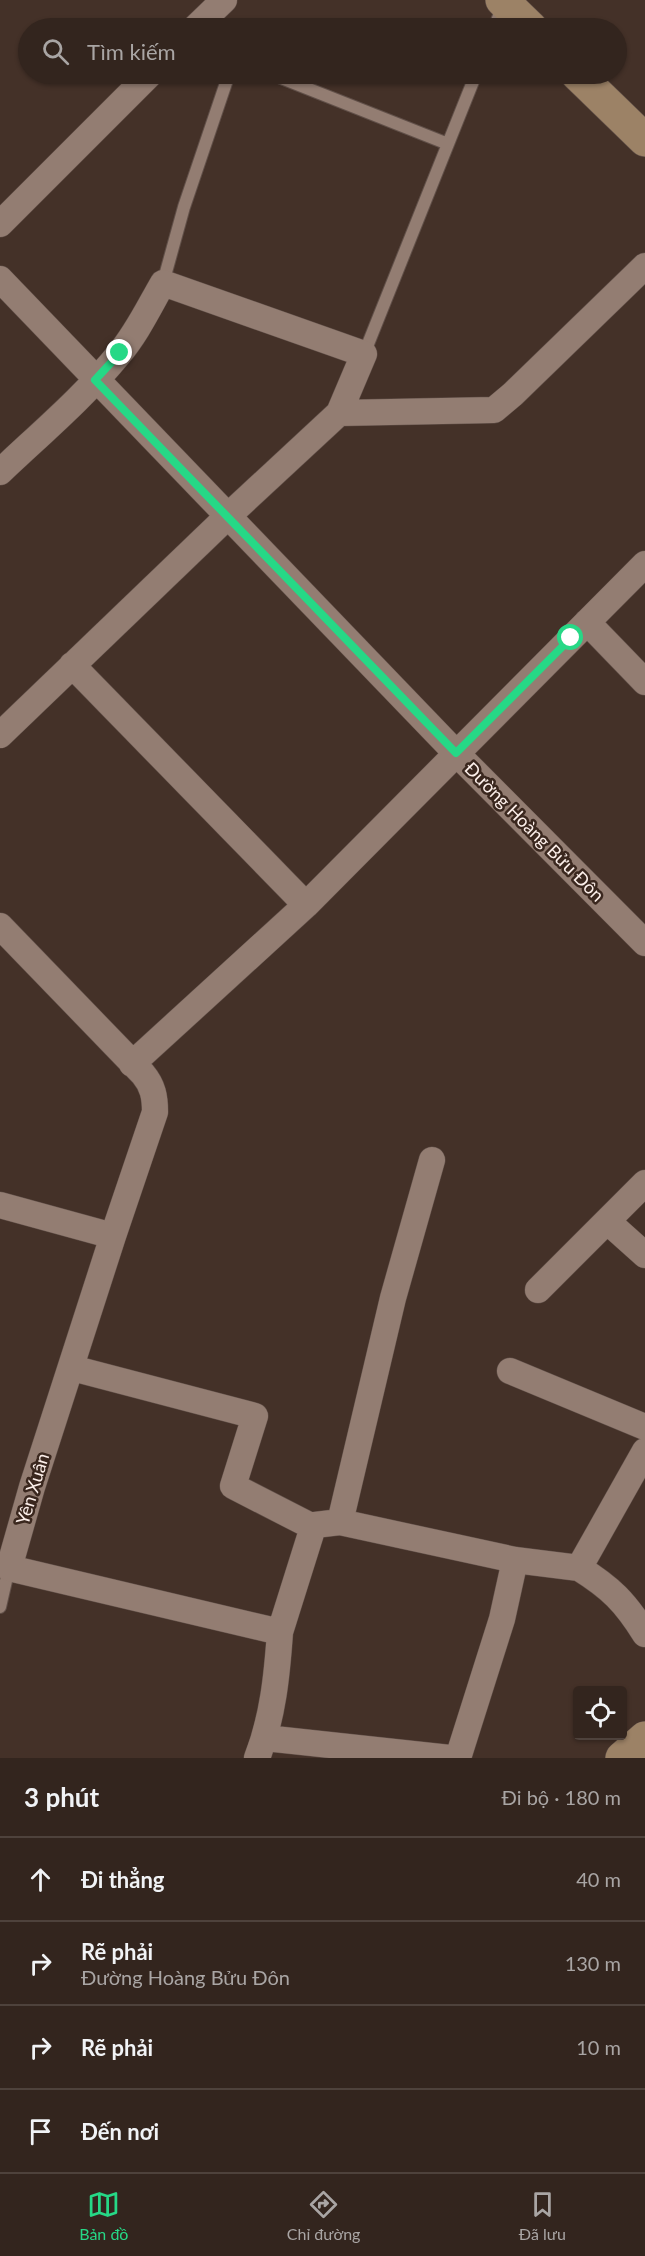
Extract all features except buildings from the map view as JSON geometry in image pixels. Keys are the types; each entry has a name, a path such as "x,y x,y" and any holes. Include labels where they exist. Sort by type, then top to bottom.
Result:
{"street":[{"path":"205,18 224,0"},
{"path":"500,10 514,18"},
{"path":"0,224 140,84"},
{"path":"587,84 645,140"},
{"path":"339,413 494,410 645,266"},
{"name":"Đường Hoàng Bửu Đôn","path":"0,279 456,753 645,943"},
{"path":"0,472 95,380 132,336 163,283 364,354 339,413 0,735"},
{"path":"132,1064 306,905 645,564"},
{"path":"587,622 645,682"},
{"path":"72,665 306,905"},
{"name":"Yên Xuân","path":"0,926 150,1083 155,1098 155,1112 5,1567"},
{"path":"340,1522 393,1298 432,1160"},
{"path":"538,1290 645,1183"},
{"path":"0,1205 113,1236"},
{"path":"607,1221 645,1255"},
{"path":"72,1368 255,1416 233,1486 313,1527"},
{"path":"510,1371 645,1427"},
{"path":"579,1568 645,1451"},
{"path":"450,1758 261,1748 276,1687 280,1632 313,1527 320,1523 340,1522 515,1560 579,1568 598,1580 626,1604 645,1634"},
{"path":"458,1758 502,1619 515,1560"},
{"path":"5,1567 280,1632"},
{"path":"622,1758 645,1738"}],"lane":[{"path":"163,283 184,207 226,84"},
{"path":"296,84 448,144"},
{"path":"364,354 472,84"},
{"path":"0,1607 5,1567"}],"route":[{"path":"120,353 95,380 456,753 571,638"}]}
